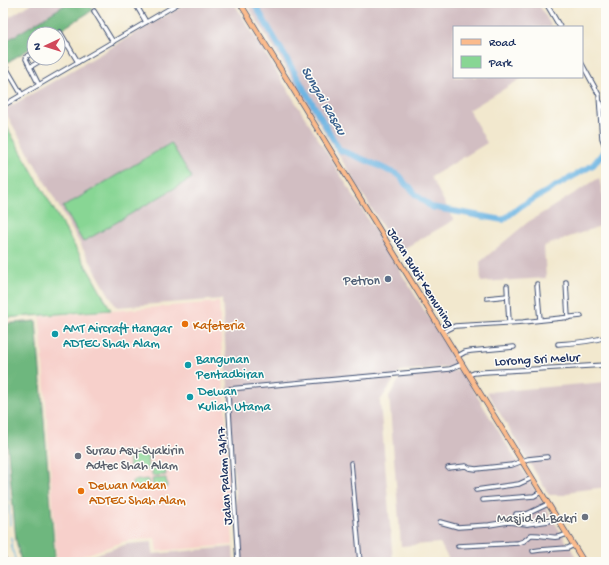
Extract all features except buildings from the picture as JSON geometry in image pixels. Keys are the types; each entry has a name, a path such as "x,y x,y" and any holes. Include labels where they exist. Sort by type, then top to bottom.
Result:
{"main road":[{"name":"Jalan Bukit Kemuning","path":"240,3 584,562"},
{"path":"3,557 4,562"}],"street":[{"path":"135,3 146,22"},
{"path":"6,104 179,3"},
{"path":"546,3 559,26"},
{"path":"94,11 113,42"},
{"path":"66,41 78,62"},
{"path":"6,66 22,95"},
{"path":"583,66 599,95 606,115"},
{"path":"30,67 39,85"},
{"path":"600,100 602,138 606,149"},
{"path":"566,282 568,318"},
{"path":"537,284 540,320"},
{"path":"507,286 509,322"},
{"path":"487,298 508,296"},
{"path":"443,332 455,326 581,316"},
{"path":"558,344 581,343 606,337"},
{"path":"458,356 465,352 471,351 514,347"},
{"name":"Jalan Palam 34/17","path":"238,562 228,394 229,389 450,370 462,364"},
{"name":"Lorong Sri Melur","path":"469,375 484,372 606,364"},
{"path":"448,468 466,466 469,468 483,468 512,465 528,458 547,457"},
{"path":"351,463 360,562"},
{"path":"476,490 519,484 532,478"},
{"path":"483,500 534,496 541,492"},
{"path":"516,514 527,514 548,504"},
{"path":"527,514 527,524"},
{"path":"440,522 458,527 508,522 527,524 549,521 556,517"},
{"path":"458,546 518,542 524,541 531,535 538,534 545,537 561,537 567,534"},
{"path":"533,551 568,548 574,545"}],"shaded area":[{"path":"32,3 68,3 31,26 26,26 26,29 3,43 3,21"},
{"path":"188,3 234,3 457,363 449,367 400,371 380,401 393,562 240,562 222,299 116,307 4,110"},
{"path":"246,3 538,3 551,26 453,26 453,78 522,78 469,110 487,143 431,177 454,220 398,252"},
{"path":"599,178 606,210 606,224 544,246 546,278 481,282 480,262 528,222"},
{"path":"219,302 233,545 157,551 155,538 126,541 64,562 57,562 40,317"},
{"path":"461,370 579,562 450,562 440,543 401,546 389,396 402,375"},
{"path":"606,382 606,487 573,491 565,495 549,495 487,392"},
{"path":"152,542 153,554 233,547 234,562 74,562 127,544"}],"green space":[{"path":"68,3 89,3 93,10 66,27 31,26"},
{"path":"26,29 26,51 3,65 3,43"},
{"path":"3,120 111,310 3,318"},
{"path":"171,143 192,178 83,242 63,207"},
{"path":"36,321 55,557 43,562 21,562 16,540 6,430 3,425 3,324"},
{"path":"147,451 148,470 130,471 129,453"},
{"path":"165,467 166,475 152,476 152,468"},
{"path":"166,478 167,487 153,488 152,479"},
{"path":"148,479 149,488 133,489 132,481"}],"waterway":[{"name":"Sungai Rasau","path":"254,3 339,149 400,176 405,184 431,207 503,220 521,206 593,165 606,149"},
{"path":"3,434 8,480 10,525"},
{"path":"11,537 16,562"}],"place":[{"name":"Petron","path":"388,279"},
{"name":"Kafeteria","path":"185,324"},
{"name":"AMT Aircraft Hangar ADTEC Shah Alam","path":"55,334"},
{"name":"Bangunan Pentadbiran","path":"188,365"},
{"name":"Dewan Kuliah Utama","path":"190,397"},
{"name":"Surau Asy-Syakirin Adtec Shah Alam","path":"78,456"},
{"name":"Dewan Makan ADTEC Shah Alam","path":"81,491"},
{"name":"Masjid Al-Bakri","path":"585,517"}]}
